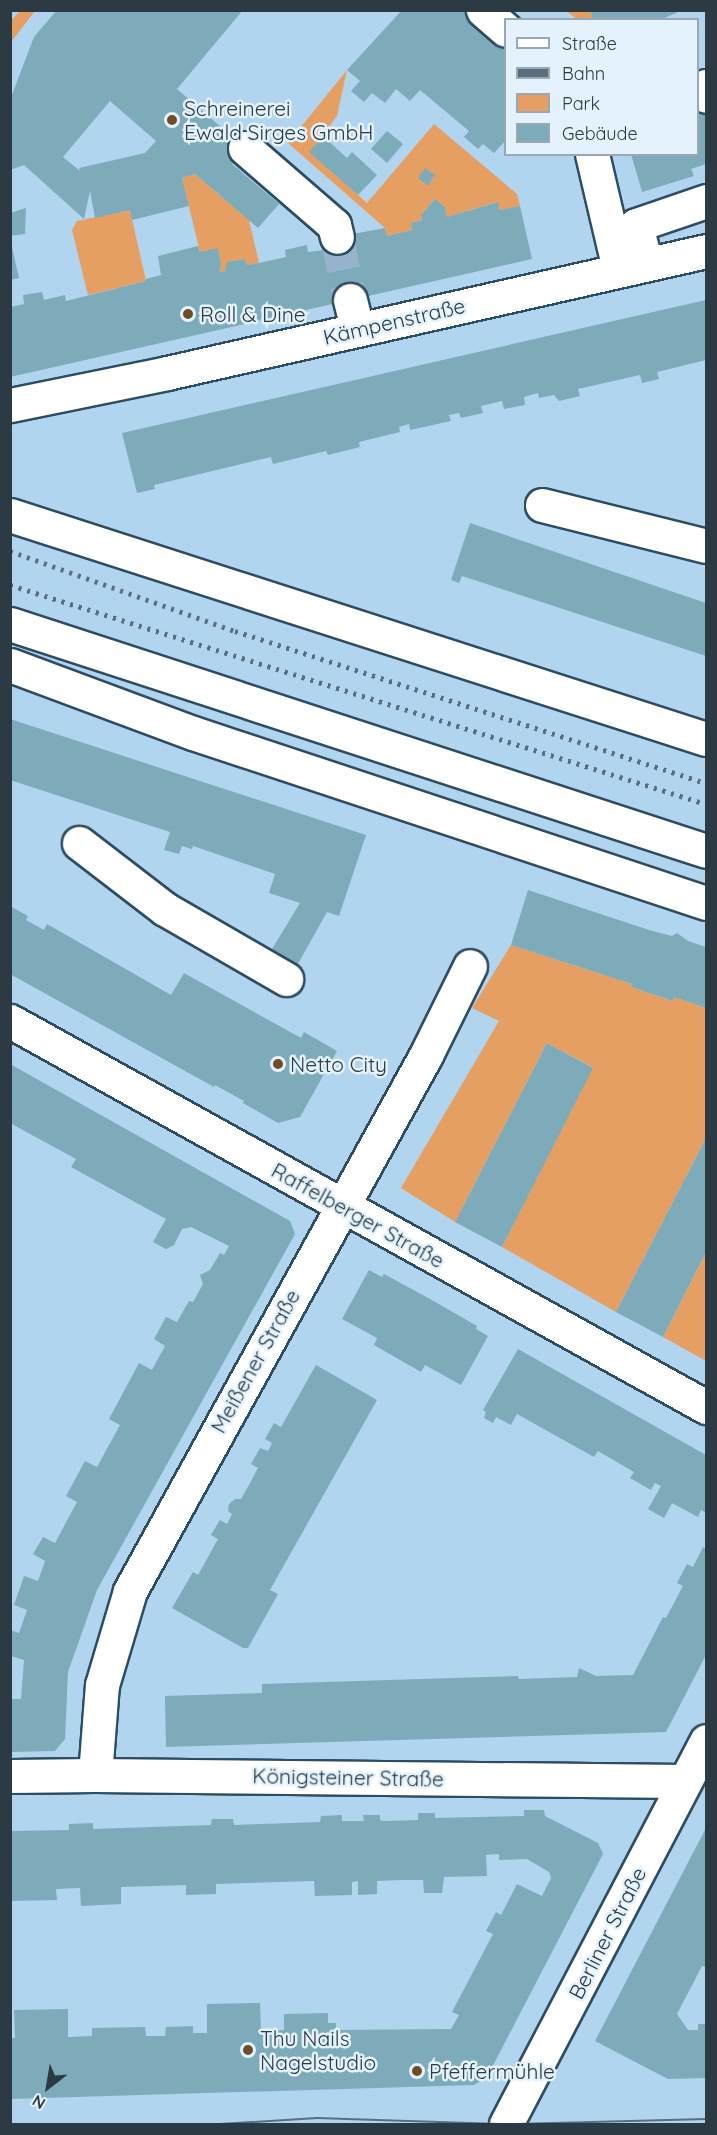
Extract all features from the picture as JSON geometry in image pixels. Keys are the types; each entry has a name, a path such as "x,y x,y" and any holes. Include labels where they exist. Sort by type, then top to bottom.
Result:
{"main road":[{"path":"483,10 504,28"},
{"path":"706,86 704,87 706,96"},
{"path":"245,148 334,225 337,237"},
{"path":"593,156 632,267"},
{"path":"632,267 636,225 706,201"},
{"name":"Kämpenstraße","path":"10,405 167,373 354,315 632,267 706,250"},
{"path":"542,505 706,546"},
{"path":"10,515 706,739"},
{"path":"10,624 706,851"},
{"path":"10,665 193,733 706,903"},
{"path":"79,843 165,909 286,979"},
{"name":"Meißener Straße","path":"95,1775 102,1685 130,1591 426,1055 470,966"},
{"name":"Raffelberger Straße","path":"10,1021 706,1407"},
{"name":"Berliner Straße","path":"506,2124 706,1741"},
{"name":"Königsteiner Straße","path":"10,1776 685,1781"}],"green space":[{"path":"20,11 35,11 11,42 11,20"},
{"path":"566,11 590,11 593,18 576,18"},
{"path":"347,70 337,116 310,152 367,203 434,124 517,194 520,206 499,210 497,202 447,217 445,207 435,199 421,215 422,220 411,223 412,230 387,236 385,228 288,143"},
{"path":"195,174 249,220 259,263 247,265 245,259 228,262 225,271 219,272 221,264 218,249 200,252 182,178"},
{"path":"130,210 146,281 88,295 72,230 77,221"},
{"path":"511,945 632,984 631,987 673,1001 674,997 706,1008 706,1138 616,1312 502,1247 592,1067 547,1043 455,1222 401,1188 499,1021 472,1008"},
{"path":"706,1252 706,1361 663,1337"}],"building":[{"path":"57,10 243,10 177,89 245,148 232,164 279,204 258,228 195,174 182,178 189,206 132,220 130,210 95,218 90,191 84,219 24,165 10,170 10,100 34,37","holes":["110,101 156,141 145,153 79,168 80,171 63,157"]},
{"path":"402,10 466,10 504,41 504,142 494,153 483,144 478,149 464,137 469,131 420,90 410,101 396,89 385,103 372,93 364,102 351,91 360,81 347,70"},
{"path":"590,10 677,10 678,12 664,18 592,18"},
{"path":"706,107 706,164 691,169 694,176 642,192 632,156 699,156 699,110"},
{"path":"387,131 403,144 387,163 371,149"},
{"path":"323,136 347,158 352,152 377,175 358,195 309,152"},
{"path":"425,168 435,175 428,186 418,178"},
{"path":"435,199 445,207 447,217 498,202 499,210 520,206 532,259 10,377 10,307 24,304 23,295 42,292 44,300 65,295 66,301 146,281 146,279 161,275 158,256 198,246 200,252 218,248 221,264 219,272 225,271 227,262 245,259 247,265 259,263 286,257 285,250 307,245 308,252 334,249 332,238 385,228 387,236 412,230 411,223 422,220 421,215"},
{"path":"26,208 25,234 10,236 10,213"},
{"path":"10,244 19,278 10,280"},
{"path":"706,300 706,360 657,372 659,379 642,383 640,375 578,389 580,396 559,401 554,395 539,398 538,393 524,397 525,405 504,409 502,401 481,406 483,413 461,418 459,413 449,415 451,421 410,430 409,424 399,427 400,432 359,442 360,447 328,455 326,451 273,464 271,457 154,485 155,489 137,493 122,433"},
{"path":"470,523 706,603 706,656 462,576 459,583 451,580"},
{"path":"10,719 366,835 339,916 327,912 295,969 269,954 300,903 269,893 275,874 193,846 192,849 182,846 179,854 164,850 170,832 10,780"},
{"path":"528,890 649,930 672,936 677,933 688,941 706,947 706,1008 674,997 673,1001 631,987 632,984 511,945"},
{"path":"10,906 28,916 26,920 44,930 47,924 171,995 184,973 301,1038 304,1032 337,1051 300,1117 278,1123 243,1103 244,1101 215,1085 214,1087 10,974"},
{"path":"547,1043 593,1068 502,1247 455,1222"},
{"path":"10,1064 290,1221 295,1234 97,1590 68,1672 65,1739 55,1751 10,1752 10,1699 21,1699 24,1660 11,1656 10,1630 19,1633 27,1610 14,1605 24,1576 38,1581 45,1561 33,1554 43,1537 55,1543 77,1502 66,1496 85,1461 97,1467 120,1425 109,1419 139,1363 152,1370 165,1346 154,1339 166,1317 177,1322 189,1301 193,1302 203,1284 200,1275 210,1270 220,1253 224,1255 229,1246 191,1227 182,1229 174,1245 166,1249 153,1242 166,1219 71,1167 76,1159 10,1123"},
{"path":"706,1138 706,1252 663,1337 616,1312"},
{"path":"369,1270 382,1277 384,1274 430,1299 477,1326 476,1329 488,1336 461,1385 425,1365 421,1372 374,1345 377,1338 342,1319"},
{"path":"518,1349 706,1455 706,1513 701,1510 698,1517 672,1503 664,1518 648,1509 661,1486 655,1483 651,1490 630,1478 634,1472 598,1451 594,1457 517,1414 511,1425 496,1417 493,1423 484,1418 486,1412 483,1410"},
{"path":"316,1365 377,1400 270,1590 278,1594 248,1648 243,1648 172,1608 193,1572 198,1575 218,1539 211,1535 220,1520 227,1524 232,1514 228,1511 229,1504 235,1499 241,1499 250,1483 258,1468 251,1464 260,1448 268,1451 272,1443 265,1439 274,1423 281,1427"},
{"path":"703,1547 706,1549 706,1655 666,1732 166,1747 165,1696 262,1693 262,1684 518,1676 519,1679 577,1677 579,1668 596,1676 633,1675 663,1617 666,1618 683,1586 677,1583 687,1564 693,1567"},
{"path":"524,1810 544,1810 545,1816 598,1843 603,1854 487,2077 474,2085 10,2099 10,2038 15,2038 14,2010 68,2009 68,2037 92,2036 92,2028 145,2027 146,2036 165,2036 166,2027 193,2026 193,2033 207,2033 207,2004 260,2003 261,2031 284,2030 284,2014 328,2013 328,2023 336,2023 336,2030 451,2029 459,2015 452,2012 493,1934 486,1931 496,1912 501,1915 517,1884 542,1896 551,1878 549,1872 527,1859 499,1860 499,1854 486,1855 487,1876 444,1877 442,1893 424,1893 423,1880 401,1880 377,1881 377,1894 358,1895 358,1881 352,1882 352,1895 315,1896 314,1881 216,1884 216,1894 186,1895 186,1885 121,1887 121,1904 81,1906 80,1888 56,1889 57,1900 10,1901 10,1831 69,1830 69,1824 93,1823 93,1829 211,1825 212,1819 233,1819 234,1825 320,1822 321,1816 342,1815 342,1821 364,1821 363,1815 380,1815 380,1820 384,1821 418,1820 418,1813 435,1813 435,1818 524,1816"},
{"path":"706,1828 706,1967 702,1966 677,2014 688,2030 698,2030 698,2024 706,2024 706,2078 668,2079 595,2041"}],"tunnel":[{"path":"337,237 350,300"}],"tram line":[{"path":"220,2124 317,2118 500,2124"},
{"path":"516,2124 706,2119"}],"railway":[{"path":"10,551 235,631 706,783"},
{"path":"10,585 706,804"}],"place":[{"name":"Schreinerei Ewald Sirges GmbH","path":"172,120"},
{"name":"Roll & Dine","path":"188,314"},
{"name":"Netto City","path":"278,1064"},
{"name":"Thu Nails Nagelstudio","path":"248,2050"},
{"name":"Pfeffermühle","path":"417,2071"}]}
